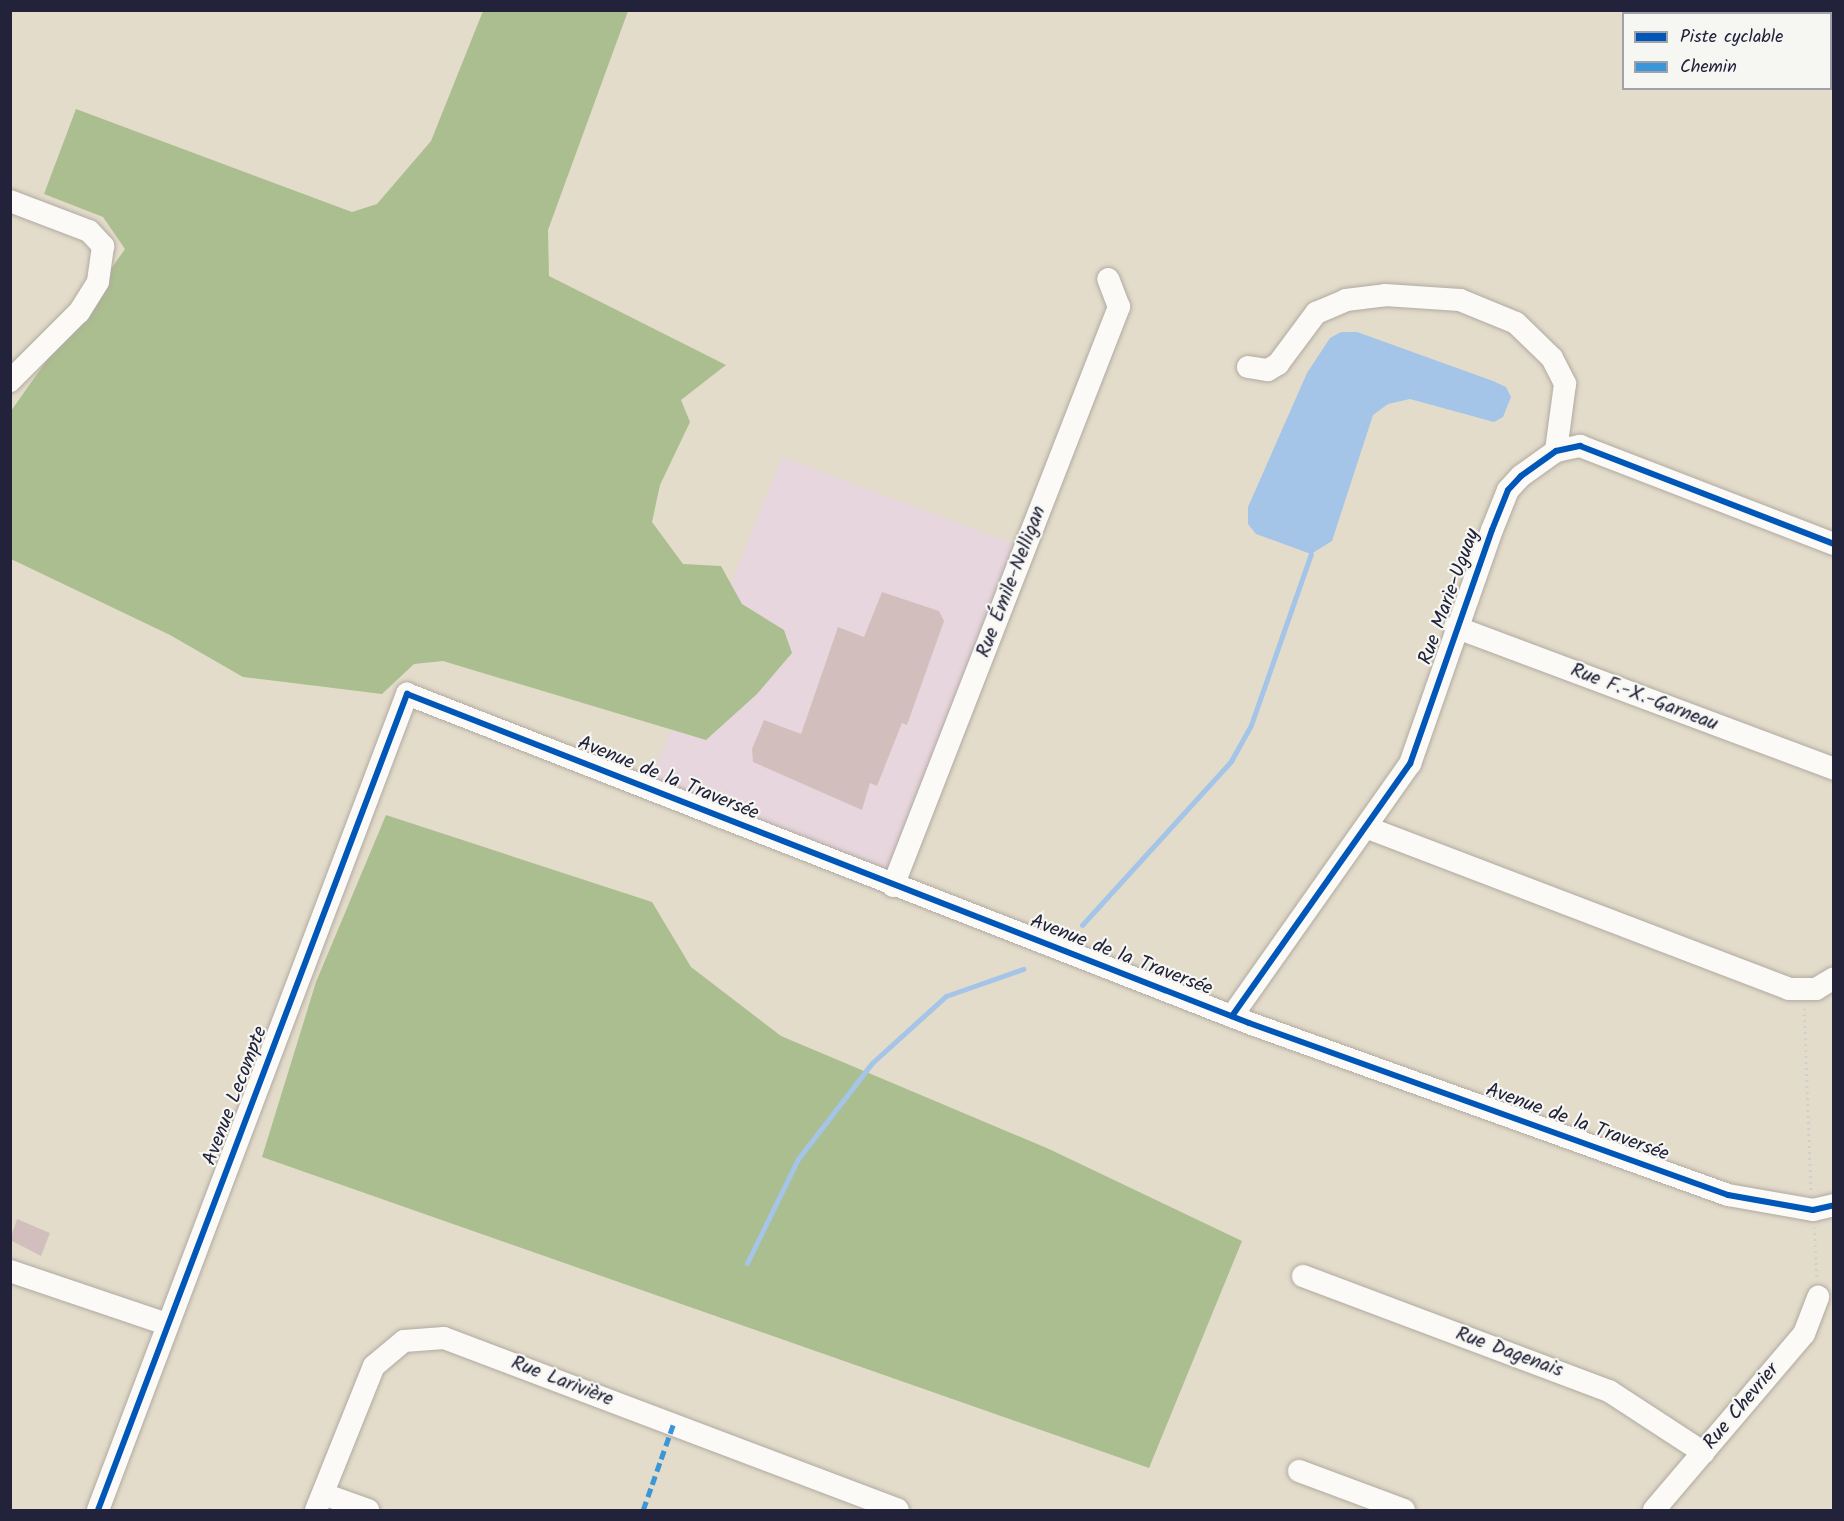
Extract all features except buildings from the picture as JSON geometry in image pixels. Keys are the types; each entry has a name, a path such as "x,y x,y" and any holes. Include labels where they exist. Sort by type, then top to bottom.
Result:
{"street":[{"path":"10,201 89,231 103,246 98,282 79,312 10,381"},
{"name":"Rue Émile-Nelligan","path":"893,886 1119,307 1108,279"},
{"path":"1248,367 1268,370 1278,364 1316,313 1346,300 1385,295 1460,300 1516,323 1552,358 1565,384 1556,451 1580,446 1833,544"},
{"name":"Rue Marie-Uguay","path":"1232,1016 1368,828 1410,764 1455,627 1508,490 1556,451"},
{"name":"Rue F.-X.-Garneau","path":"1455,627 1833,769"},
{"name":"Avenue de la Traversée","path":"407,694 893,886 1232,1016 1728,1195 1823,1207"},
{"name":"Avenue Lecompte","path":"98,1510 407,694"},
{"path":"1368,828 1804,992 1833,978"},
{"path":"10,1271 167,1323"},
{"name":"Rue Dagenais","path":"1303,1276 1609,1390 1704,1453"},
{"name":"Rue Chevrier","path":"1654,1510 1804,1334 1818,1297"},
{"name":"Rue Larivière","path":"319,1502 374,1366 404,1341 444,1338 898,1510"},
{"path":"1299,1471 1360,1502 1404,1510"},
{"path":"319,1502 368,1510"}],"path":[{"path":"1804,992 1804,1106 1823,1207 1818,1297"}],"shaded area":[{"path":"782,457 1025,548 893,886 647,789"}],"green space":[{"path":"483,11 628,11 548,230 549,276 726,365 681,400 690,422 660,485 652,522 683,564 721,566 742,604 784,630 792,653 757,694 706,740 443,661 414,664 382,694 243,677 170,635 11,559 11,411 125,249 103,217 44,194 76,109 352,212 377,204 431,141"},
{"path":"386,815 652,902 691,967 781,1036 1049,1149 1242,1241 1149,1468 262,1157 316,982"}],"water":[{"path":"1341,332 1357,332 1493,381 1506,387 1511,397 1503,417 1494,422 1410,399 1388,404 1373,415 1332,541 1311,554 1256,534 1248,524 1248,507 1307,373 1330,338"}],"waterway":[{"path":"1082,925 1231,761 1251,725 1311,554"},
{"path":"747,1263 798,1159 872,1063 946,996 1023,969"}],"marked path":[{"path":"643,1510 673,1425"}],"cycle path":[{"path":"1232,1016 1410,764 1492,530 1508,490 1521,476 1556,451 1580,446 1834,544"},
{"path":"98,1510 407,694 1249,1023 1728,1195 1813,1210 1834,1205"}]}
